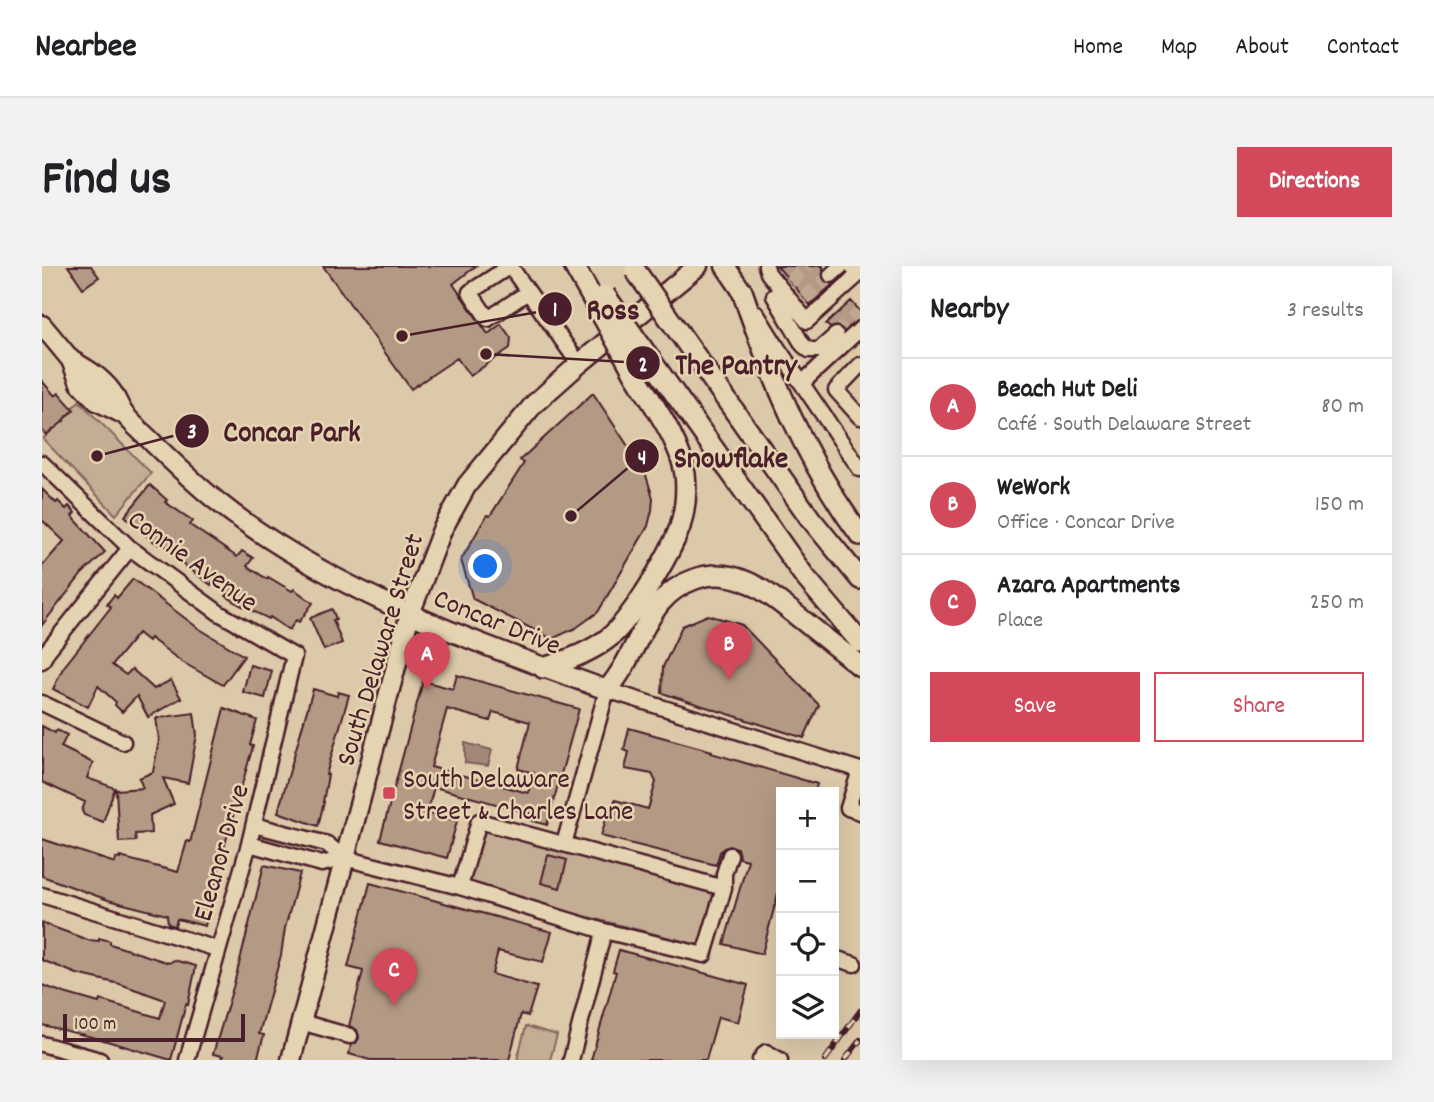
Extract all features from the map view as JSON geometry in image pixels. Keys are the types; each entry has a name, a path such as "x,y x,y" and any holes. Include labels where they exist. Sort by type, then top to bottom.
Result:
{"highway":[{"path":"574,266 650,359 805,578 860,642"},
{"path":"543,668 580,654 610,636 623,624 671,547 684,509 684,472 680,456 634,373 585,266"},
{"path":"634,268 810,518 860,579"},
{"path":"747,302 769,368 792,422 822,479 860,535"},
{"path":"607,690 621,672 650,618 669,592 682,584 716,574 734,576 768,593 860,666"},
{"path":"607,690 610,669 644,592"}],"main road":[{"name":"South Delaware Street","path":"292,1060 410,614 442,530 467,485 534,404 698,266"},
{"path":"725,266 747,302"},
{"name":"Concar Drive","path":"42,325 71,360 93,372 111,391 125,415 187,475 217,502 250,526 327,573 410,614 543,668 607,690"}],"street":[{"path":"528,292 488,319 470,292 510,266 579,364"},
{"path":"782,266 768,271 807,321 857,271"},
{"path":"788,294 747,302 860,469"},
{"path":"788,294 803,345 809,351 819,351 836,335"},
{"path":"802,383 860,330"},
{"path":"860,365 836,390 860,417"},
{"name":"Connie Avenue","path":"42,463 130,548 219,613 294,656"},
{"path":"42,661 130,548"},
{"name":"Eleanor Drive","path":"187,1060 249,844 294,656"},
{"path":"564,844 607,690"},
{"name":"Concar Drive","path":"607,690 860,770"},
{"path":"42,703 123,742"},
{"path":"860,770 849,808 860,811"},
{"path":"460,887 479,821 724,888"},
{"path":"254,825 327,844 344,858 412,884 460,887 604,931 704,955 724,888 724,874 730,855"},
{"path":"249,844 322,864 344,858"},
{"path":"42,895 217,949"},
{"path":"571,1060 604,931"},
{"path":"839,960 854,964"},
{"path":"300,1023 349,1035"},
{"path":"42,1044 100,1060"},
{"path":"760,1060 766,1052 780,1060"}],"shaded area":[{"path":"79,401 151,473 116,515 43,439"},
{"path":"465,743 492,750 488,766 465,763"},
{"path":"479,825 719,892 702,946 463,885"},
{"path":"526,1026 557,1035 550,1060 517,1060"}],"building":[{"path":"68,266 91,266 99,277 83,288"},
{"path":"323,266 476,266 453,284 488,334 501,324 511,338 510,348 470,376 457,358 411,389"},
{"path":"777,266 823,266 823,281 833,284 810,305"},
{"path":"851,301 860,311 860,318 844,331 838,326 830,328 826,324"},
{"path":"42,381 55,396 59,393 74,410 46,435 42,430"},
{"path":"593,393 645,472 653,498 652,510 648,526 598,612 576,628 552,639 473,599 461,560 487,515 490,516 524,463 520,460"},
{"path":"150,485 167,500 165,502 193,521 190,525 237,557 242,551 253,558 247,566 267,579 268,577 292,591 294,589 313,603 299,622 296,620 289,630 270,617 269,619 240,605 175,558 178,554 150,539 125,516"},
{"path":"42,489 56,503 58,501 66,509 69,506 75,513 72,516 105,552 82,574 42,625 42,564 64,541 42,520"},
{"path":"133,579 198,628 244,656 223,685 138,633 112,665 126,675 132,669 154,689 171,680 181,698 148,717 137,696 122,712 115,705 116,702 98,686 88,707 53,689 63,668 111,607 107,604 114,595 117,598"},
{"path":"332,609 336,619 333,620 342,643 324,650 310,618"},
{"path":"708,615 742,625 819,705 804,738 662,693 663,667 682,626"},
{"path":"250,665 272,671 265,698 243,692"},
{"path":"457,675 579,709 547,825 527,819 529,813 434,787 427,813 457,821 447,858 380,840 423,681 453,689","holes":["447,709 490,721 493,712 530,722 518,769 534,773 528,793 431,767"]},
{"path":"313,689 337,696 338,692 349,695 326,775 324,802 318,826 278,812"},
{"path":"224,708 257,720 250,745 253,746 205,926 177,919 175,926 168,924 167,915 108,900 42,876 42,839 115,863 116,858 120,857 178,872 187,841 190,842 191,839"},
{"path":"194,713 197,735 188,783 163,778 174,804 150,815 151,833 135,834 136,841 119,842 116,790 143,788 139,778 153,772 159,740 156,718"},
{"path":"42,726 55,733 57,730 67,735 61,747 93,763 87,778 115,788 103,822 84,815 82,811 85,802 42,782"},
{"path":"629,728 817,784 816,787 776,787 776,901 762,954 724,944 748,860 739,858 737,848 724,848 716,865 601,836 615,800 648,809 656,782 652,774 625,769 629,752 624,750"},
{"path":"548,855 567,860 560,888 541,883"},
{"path":"264,865 300,873 259,1034 264,1035 257,1060 220,1060 223,1056 213,1054"},
{"path":"370,883 552,932 543,962 498,951 492,974 537,987 528,1016 521,1014 509,1060 370,1060 349,1054 351,1045 359,1038 357,1030 349,1026 363,971 348,967"},
{"path":"42,923 88,940 99,941 99,938 110,941 110,944 169,963 174,960 196,966 188,1005 186,1004 171,1060 42,1025 42,985 160,1018 165,1000 120,984 77,974 42,960"},
{"path":"619,950 748,985 738,1022 718,1017 706,1060 591,1060 616,972 613,971"}],"tunnel":[{"path":"790,282 808,266"},
{"path":"804,298 831,275"},
{"path":"836,335 860,313"}],"railway":[{"path":"825,1060 860,1011"},
{"path":"845,1060 860,1040"}],"place":[{"name":"Ross","path":"402,336"},
{"name":"The Pantry","path":"486,354"},
{"name":"Concar Park","path":"97,456"},
{"name":"Snowflake","path":"571,516"},
{"name":"WeWork","path":"729,680"},
{"name":"Beach Hut Deli","path":"427,690"},
{"name":"South Delaware Street & Charles Lane","path":"389,793"},
{"name":"Azara Apartments","path":"394,1006"}]}
